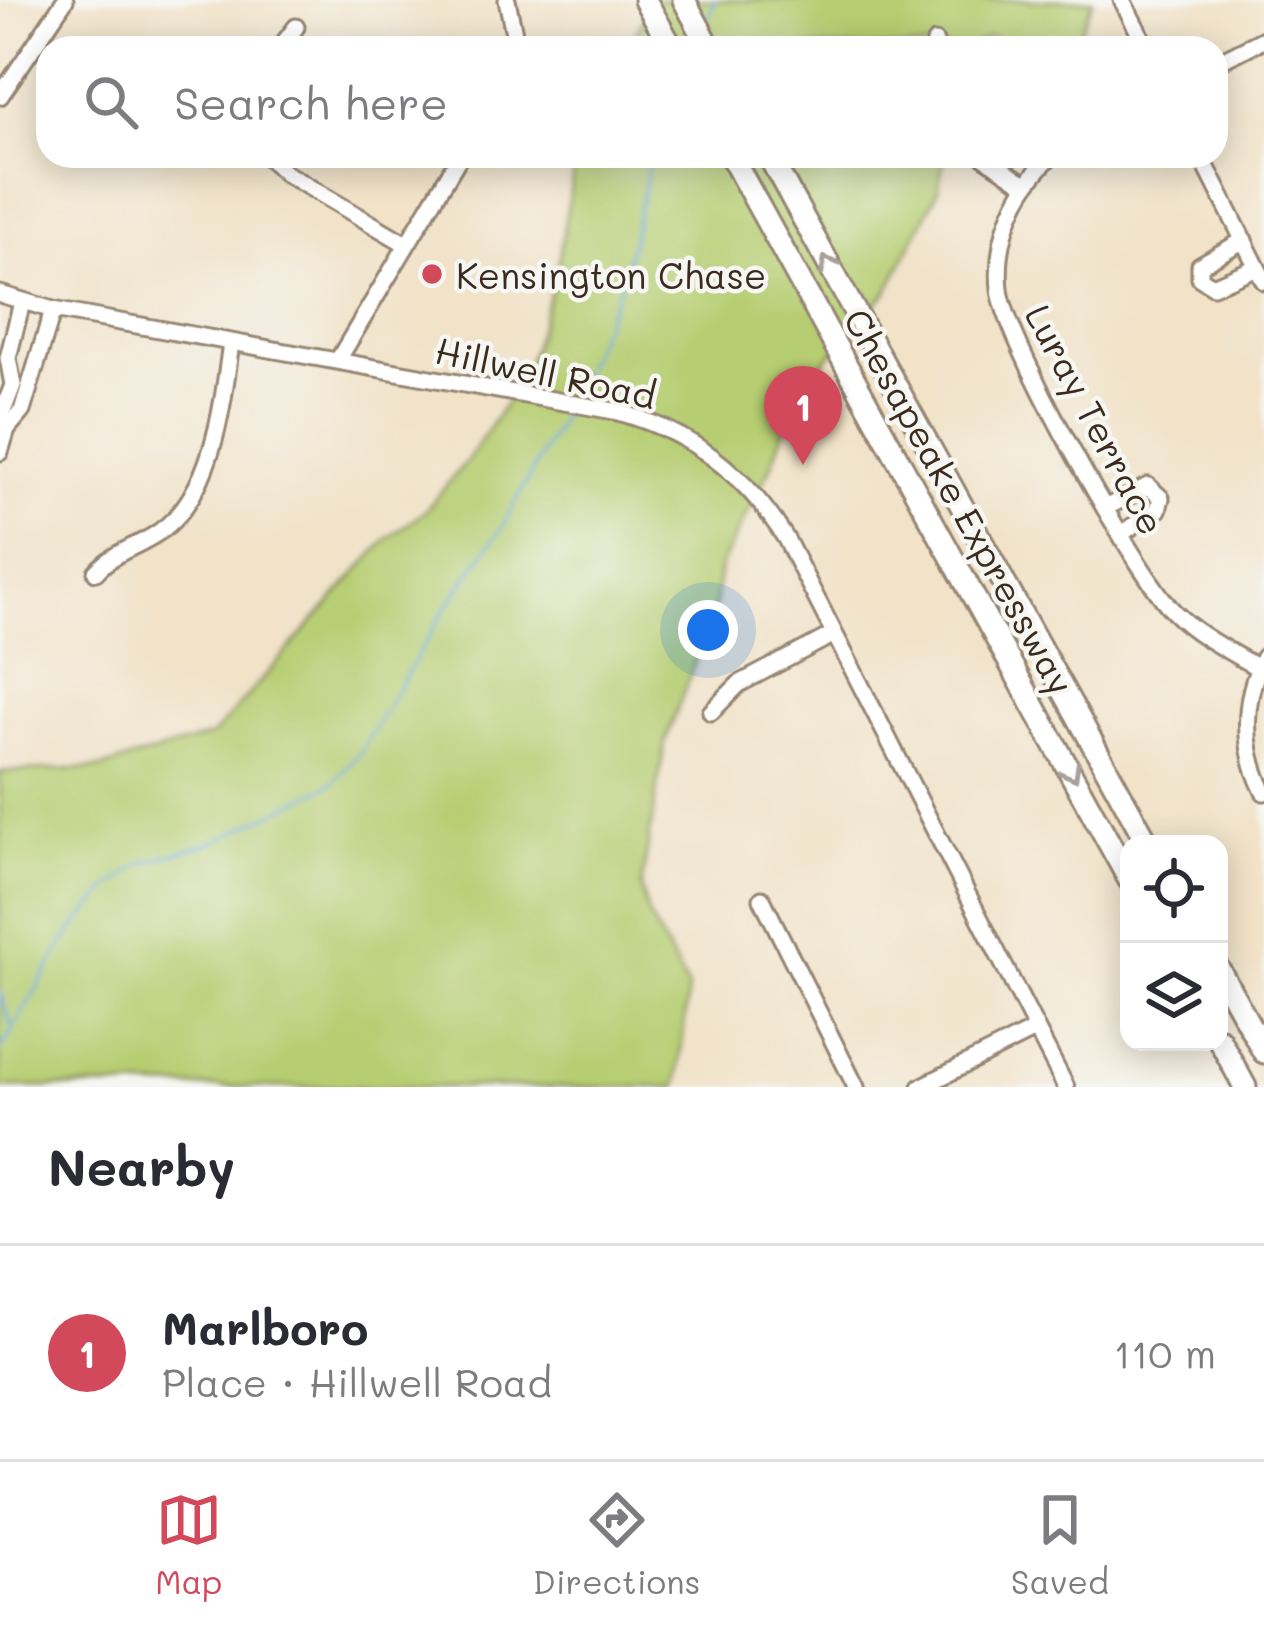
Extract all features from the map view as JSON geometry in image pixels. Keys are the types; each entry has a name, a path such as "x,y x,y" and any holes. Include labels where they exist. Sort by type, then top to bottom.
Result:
{"highway":[{"path":"645,0 665,36"},
{"path":"689,8 704,36"},
{"name":"Chesapeake Expressway","path":"738,168 1120,863"},
{"name":"Chesapeake Expressway","path":"777,168 1143,835"},
{"path":"1228,986 1264,1052"},
{"path":"1225,1051 1244,1087"}],"street":[{"path":"41,36 65,0"},
{"path":"507,0 514,36"},
{"path":"1122,0 1141,36"},
{"path":"289,36 296,27"},
{"path":"1228,57 1264,39"},
{"path":"0,96 36,43"},
{"path":"280,168 406,244"},
{"path":"338,360 453,168"},
{"path":"1001,168 1025,184"},
{"name":"Luray Terrace","path":"1040,168 1025,184 999,260 1006,321 1150,584 1176,614 1261,663"},
{"path":"1207,168 1244,240 1261,274 1213,286 1200,278 1200,265 1244,240"},
{"name":"Hillwell Road","path":"0,294 53,310 614,411 694,443 753,492 786,539 1066,1087"},
{"path":"0,419 13,385 8,358 22,302"},
{"path":"0,452 7,429 22,411 53,310"},
{"path":"96,572 106,561 159,532 189,496 223,403 231,342"},
{"path":"1107,507 1148,486 1161,498 1158,510 1122,533"},
{"path":"711,712 739,684 834,634"},
{"path":"1261,663 1247,732 1264,792"},
{"path":"762,899 856,1087"},
{"path":"921,1087 1036,1029"}],"green space":[{"path":"654,0 1093,0 1078,36 634,36"},
{"path":"574,168 942,168 937,193 888,291 825,361 792,408 771,467 720,566 714,610 665,742 641,887 648,915 688,988 677,1087 0,1087 0,772 101,768 212,736 387,539 424,512 470,457 524,375 556,275"}],"waterway":[{"path":"706,20 716,0"},
{"path":"571,398 623,279 648,168"},
{"path":"0,1051 68,936 108,889 143,863 214,842 332,784 359,754 449,603 501,529 567,407"},
{"path":"0,993 11,1025"}],"place":[{"name":"Kensington Chase","path":"432,274"},
{"name":"Marlboro","path":"803,465"}]}
